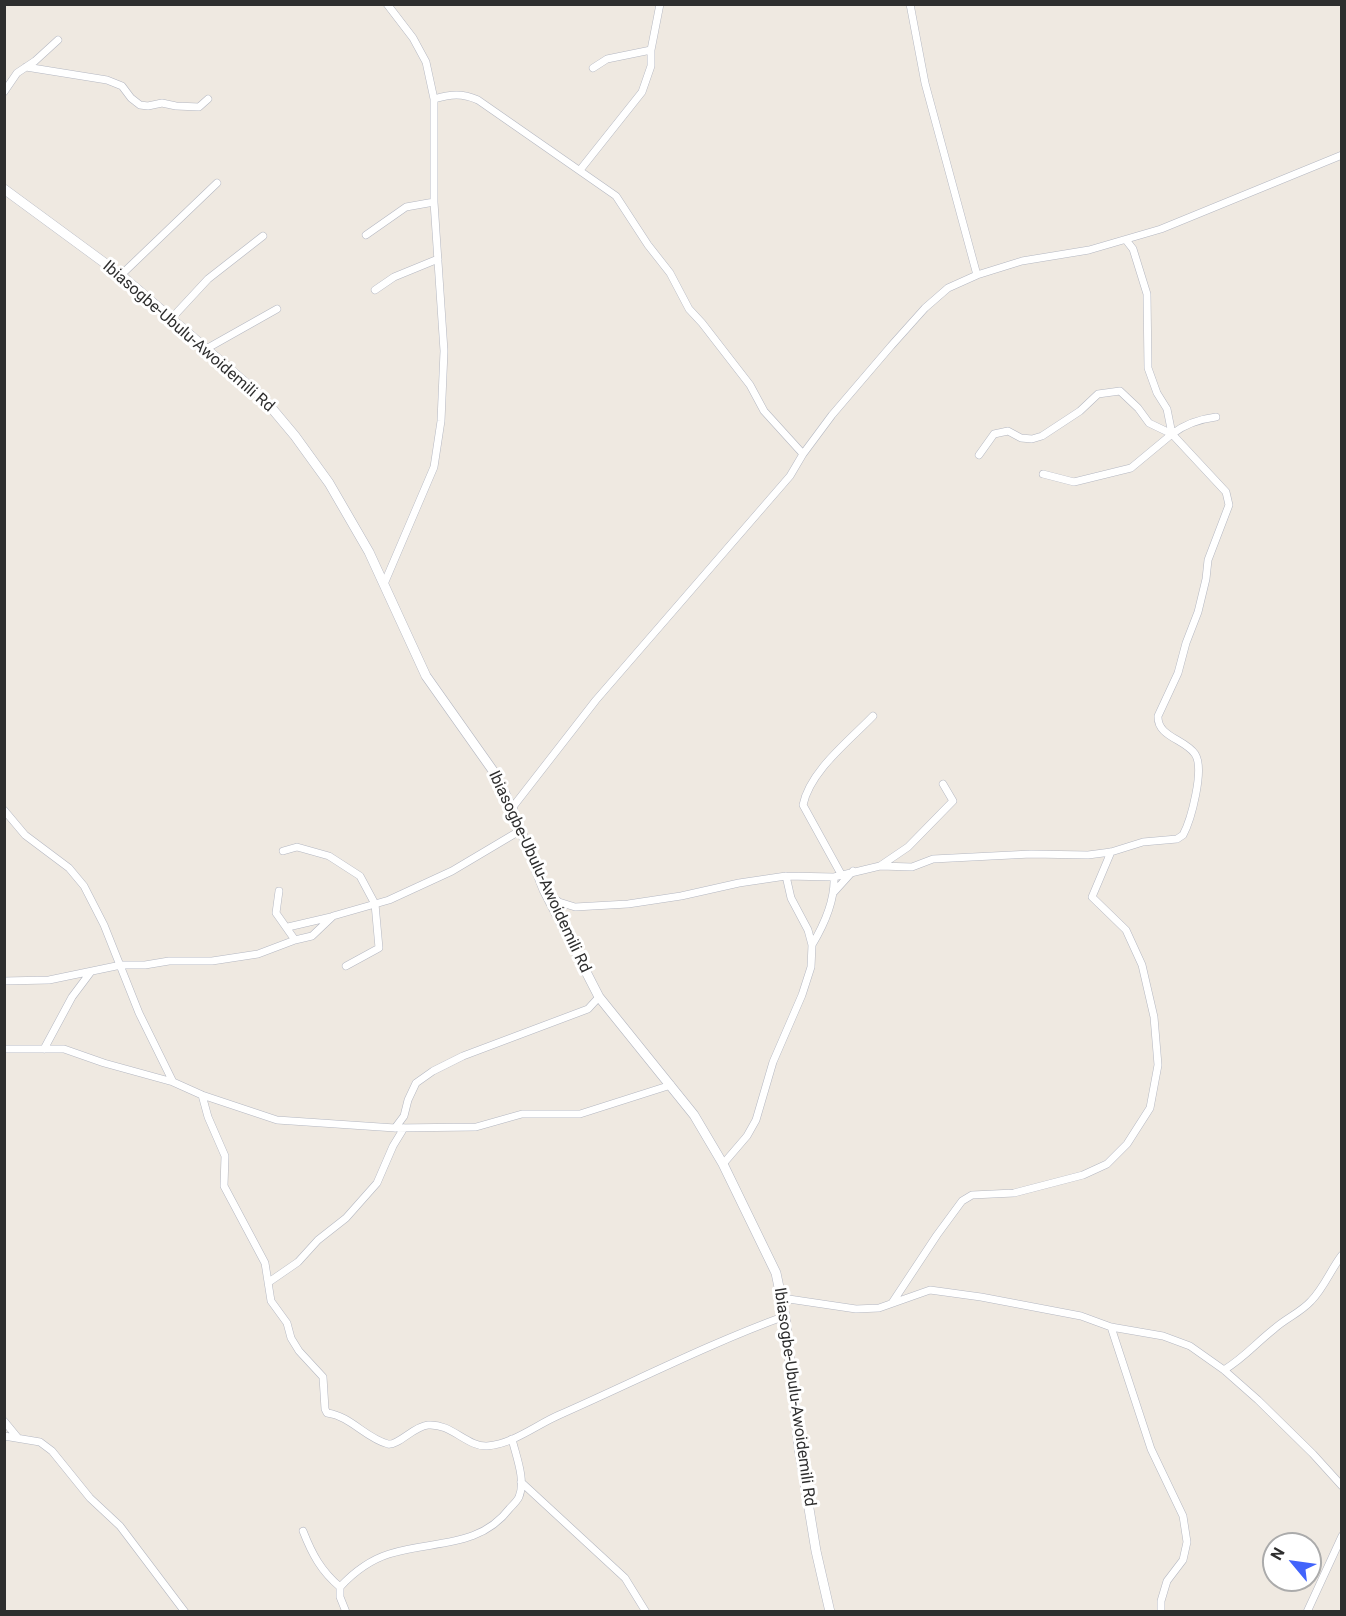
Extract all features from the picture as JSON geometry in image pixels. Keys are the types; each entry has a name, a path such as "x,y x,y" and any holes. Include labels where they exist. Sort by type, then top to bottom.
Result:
{"street":[{"path":"384,585 434,467 441,422 444,351 434,202 434,99 426,62 387,4"},
{"path":"580,170 642,92 651,66 651,50 660,4"},
{"path":"910,4 925,83 977,275"},
{"path":"4,92 17,74 58,40"},
{"path":"593,68 607,59 651,50"},
{"path":"26,67 107,80 122,86 140,105 162,103 200,107 208,99"},
{"path":"434,99 453,94 466,95 478,100 616,196 648,246 670,273 689,309 702,322 750,386 764,411 802,454"},
{"path":"512,808 596,700 790,476 802,454 832,415 919,314 948,288 977,275 1022,261 1089,250 1161,229 1341,155"},
{"path":"121,275 217,183"},
{"name":"Ibiasogbe-Ubulu-Awoidemili Rd","path":"4,189 121,275 170,320 264,399 295,436 329,483 369,552 426,676 496,775 512,808 544,890 599,997 694,1115 723,1164 776,1274 785,1316 799,1448 816,1551 830,1611"},
{"path":"366,235 406,207 434,202"},
{"path":"170,320 208,279 263,236"},
{"path":"1126,240 1133,249 1147,294 1148,368 1167,409 1172,434"},
{"path":"375,290 394,277 438,259"},
{"path":"206,349 277,309"},
{"path":"556,915 571,906 639,903 786,876 838,876 880,866 912,867 933,859 1031,854 1088,855 1111,852 1143,842 1181,837 1185,832 1199,784 1197,757 1192,750 1162,729 1158,716 1178,673 1186,643 1196,619 1206,579 1208,560 1229,502 1226,492 1172,434 1149,423 1138,408 1120,391 1098,394 1080,411 1042,436 1032,439 1021,438 1008,431 994,435 979,455"},
{"path":"1043,474 1074,482 1131,468 1181,427 1201,419 1216,417"},
{"path":"812,945 820,931 838,876 803,805 806,793 826,764 873,716"},
{"path":"880,866 908,847 953,801 943,783"},
{"path":"4,810 25,835 69,868 94,902 139,1013 172,1082"},
{"path":"288,927 389,900 452,871 520,830"},
{"path":"283,850 297,847 329,856 360,876 375,904 379,948 346,966"},
{"path":"892,1303 962,1201 972,1195 1014,1193 1083,1175 1107,1164 1127,1144 1150,1108 1158,1065 1154,1017 1142,965 1126,930 1092,897 1111,852"},
{"path":"834,892 853,871"},
{"path":"723,1164 747,1136 756,1120 772,1062 802,995 811,967 812,945 808,930 791,898 786,876"},
{"path":"544,890 559,902 571,906"},
{"path":"279,891 276,913 295,940"},
{"path":"4,981 49,980 121,965 145,965 169,961 212,961 258,954 312,936 333,916"},
{"path":"44,1049 72,997 90,973"},
{"path":"395,1128 404,1116 416,1083 433,1071 463,1056 588,1009 599,997"},
{"path":"4,1049 64,1049 172,1082 202,1095 277,1120 395,1128 476,1127 522,1114 580,1114 671,1085"},
{"path":"202,1095 208,1117 225,1156 224,1186 265,1263 270,1282 271,1301 287,1323 291,1338 299,1351 323,1377 327,1413 344,1418 388,1444 395,1444 414,1430 426,1425 446,1427 481,1445 488,1446 513,1439 556,1416 659,1369 785,1316"},
{"path":"270,1282 298,1262 318,1240 346,1218 377,1183 393,1146 404,1128"},
{"path":"1224,1370 1252,1350 1288,1317 1301,1311 1311,1301 1341,1255"},
{"path":"782,1298 856,1309 879,1308 930,1290 981,1296 1081,1316 1111,1327 1163,1336 1190,1346 1224,1370 1305,1446 1341,1486"},
{"path":"1111,1327 1151,1449 1183,1516 1186,1542 1183,1560 1167,1581 1161,1601 1161,1611"},
{"path":"4,1421 18,1438"},
{"path":"4,1436 40,1442 52,1451 90,1498 120,1526 185,1611"},
{"path":"346,1611 340,1597 340,1587 365,1565 387,1554 451,1543 475,1536 491,1528 506,1515 519,1498 521,1482 513,1439"},
{"path":"521,1482 625,1578 646,1611"},
{"path":"303,1531 313,1556 326,1575 340,1587"},
{"path":"1307,1611 1341,1536"}]}
